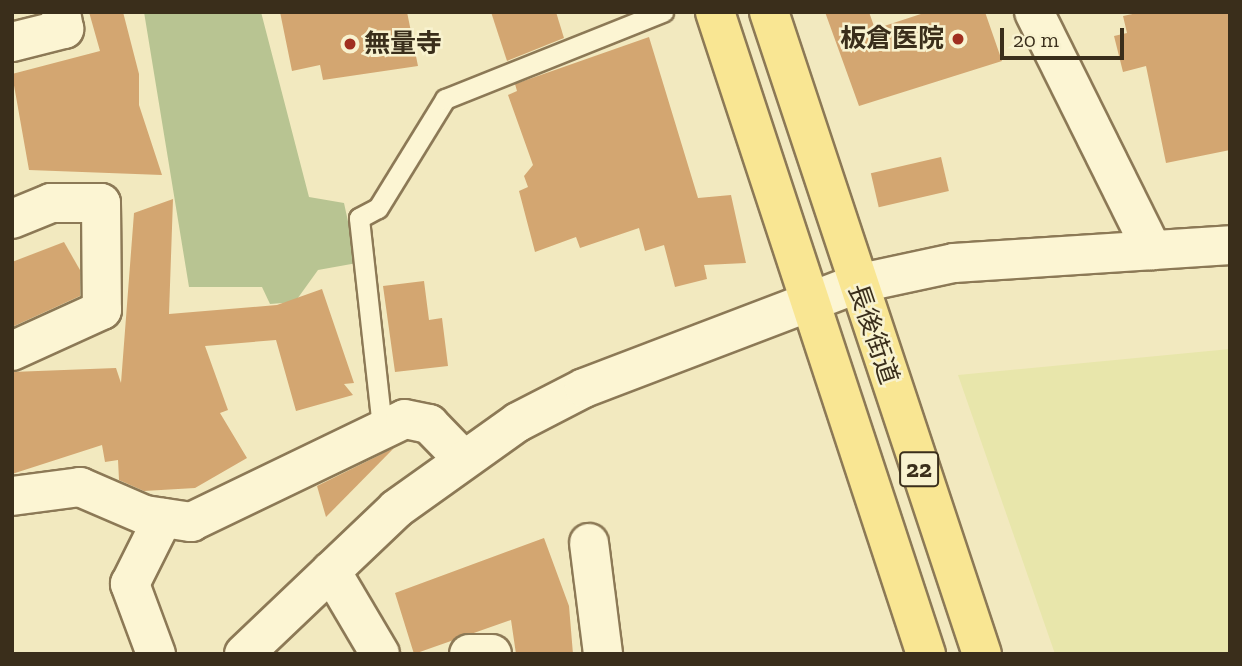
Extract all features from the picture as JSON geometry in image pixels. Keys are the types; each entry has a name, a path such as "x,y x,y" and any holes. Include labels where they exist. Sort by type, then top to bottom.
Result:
{"main road":[{"name":"長後街道","path":"715,12 926,654"},
{"name":"長後街道","path":"769,12 856,285 982,654"}],"street":[{"path":"12,42 64,29 61,12"},
{"path":"1034,12 1152,250"},
{"path":"12,219 51,203 101,203 102,310 12,351"},
{"path":"244,654 396,509 463,459 583,388 856,285 954,263 1230,245"},
{"path":"12,496 80,487 163,518 191,522 382,427 405,419 429,424 463,459"},
{"path":"156,654 130,584 163,518"},
{"path":"589,543 603,654"},
{"path":"331,571 380,654"},
{"path":"469,654 492,654"}],"lane":[{"path":"382,427 359,218 378,208 445,99 663,12"}],"shaded area":[{"path":"1230,349 1230,654 1055,654 958,375"}],"green space":[{"path":"144,12 261,12 309,197 344,203 357,263 318,270 295,302 270,304 262,287 189,287"}],"building":[{"path":"89,12 123,12 139,74 139,105 162,175 29,170 12,74 100,51"},
{"name":"無量寺","path":"280,12 407,12 418,66 323,80 320,65 292,71"},
{"path":"491,12 556,12 564,38 507,61"},
{"path":"825,12 869,12 875,29 927,12 985,12 1002,61 859,106"},
{"path":"1142,12 1230,12 1230,150 1166,163 1146,66 1123,72 1114,36 1127,33 1123,16"},
{"path":"649,37 698,198 731,195 746,263 704,265 707,279 675,287 664,245 645,251 639,228 580,248 576,237 535,252 519,191 528,187 524,176 533,165 508,95 517,91 515,84"},
{"path":"941,157 949,191 879,207 871,173"},
{"path":"173,199 169,314 277,305 322,289 354,383 344,384 353,395 296,411 276,340 205,346 228,410 220,413 247,458 195,488 144,491 119,480 118,460 105,462 102,445 12,474 12,372 116,368 121,383 134,213"},
{"path":"64,242 80,270 80,296 12,327 12,262"},
{"path":"424,281 429,320 442,318 448,366 395,372 383,286"},
{"path":"394,448 326,517 317,486"},
{"path":"544,538 569,606 573,654 516,654 511,620 414,654 395,593"}],"place":[{"name":"板倉医院","path":"958,39"},
{"name":"無量寺","path":"350,44"}]}
